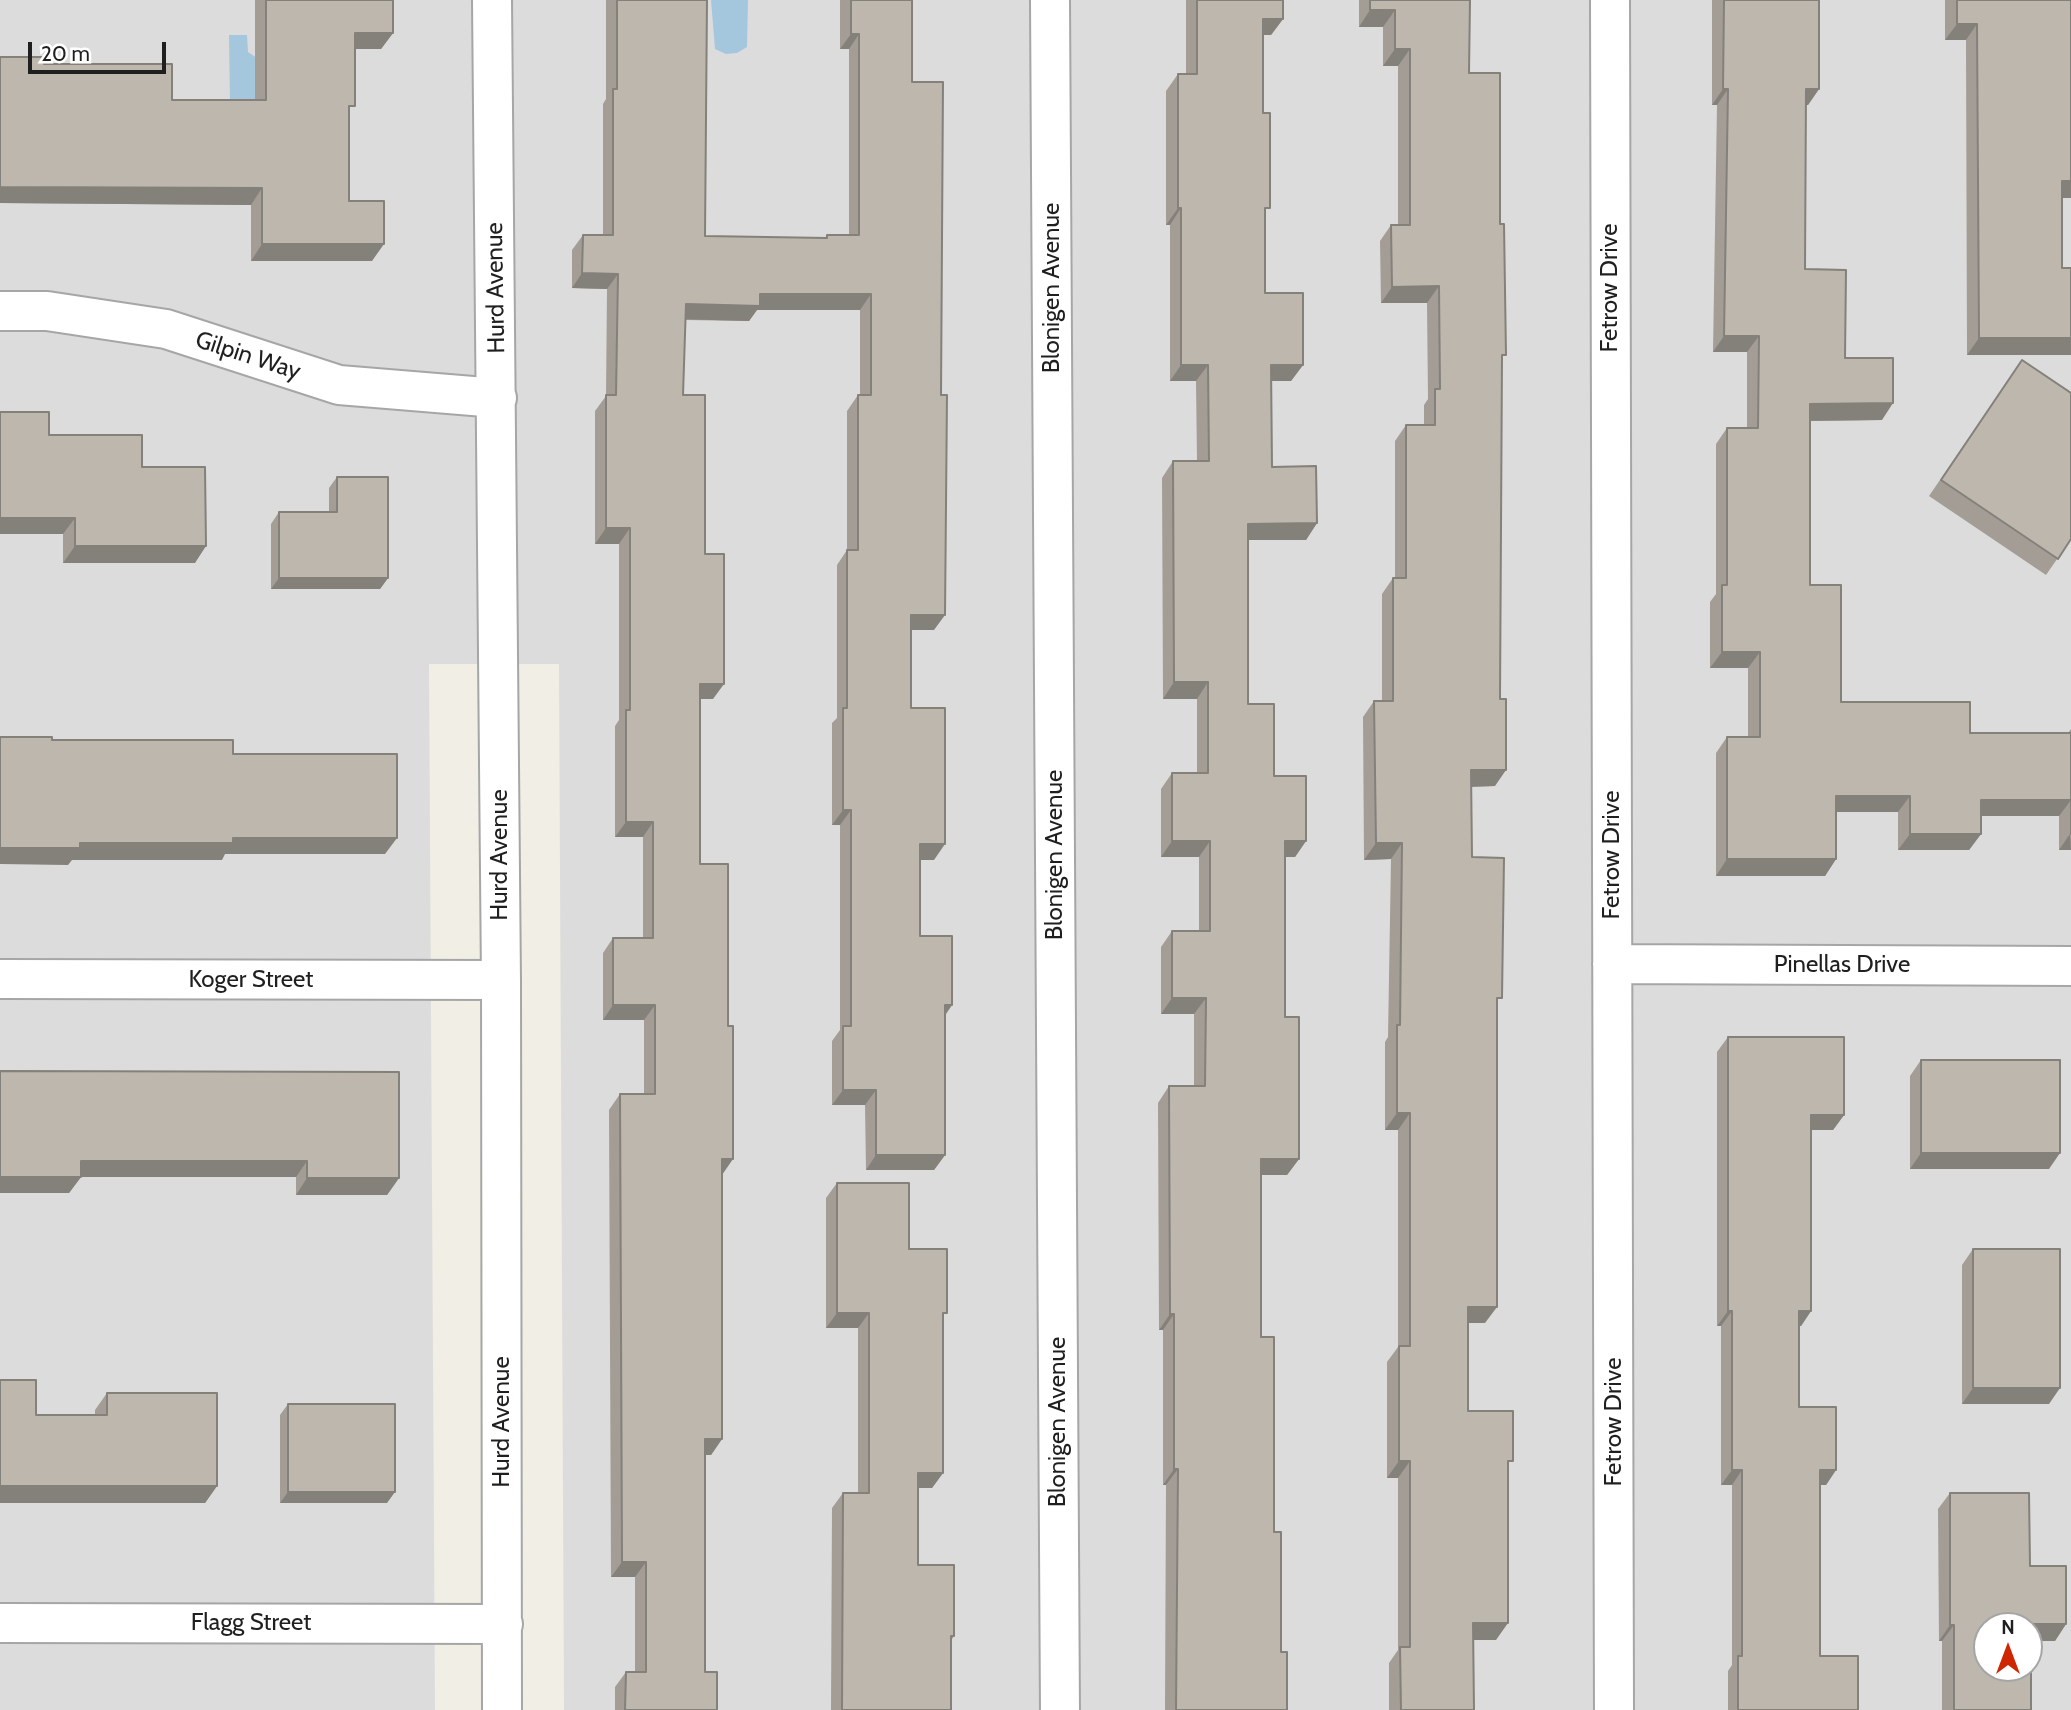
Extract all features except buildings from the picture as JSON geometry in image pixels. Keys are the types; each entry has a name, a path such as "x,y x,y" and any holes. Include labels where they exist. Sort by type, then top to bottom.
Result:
{"street":[{"name":"Hurd Avenue","path":"492,0 501,980 502,1710"},
{"name":"Blonigen Avenue","path":"1050,0 1060,1710"},
{"name":"Fetrow Drive","path":"1610,0 1614,1710"},
{"name":"Gilpin Way","path":"0,311 47,311 166,329 339,385 497,398"},
{"name":"Pinellas Drive","path":"1612,964 2071,966"},
{"name":"Koger Street","path":"0,979 501,980"},
{"name":"Flagg Street","path":"0,1623 503,1624"}],"shaded area":[{"path":"0,0 2071,0 2071,1710 564,1710 559,664 429,664 435,1710 0,1710"}],"water":[{"path":"711,0 748,0 747,47 737,53 726,54 715,49"},
{"path":"229,35 247,35 248,52 257,58 264,107 230,105"}]}
